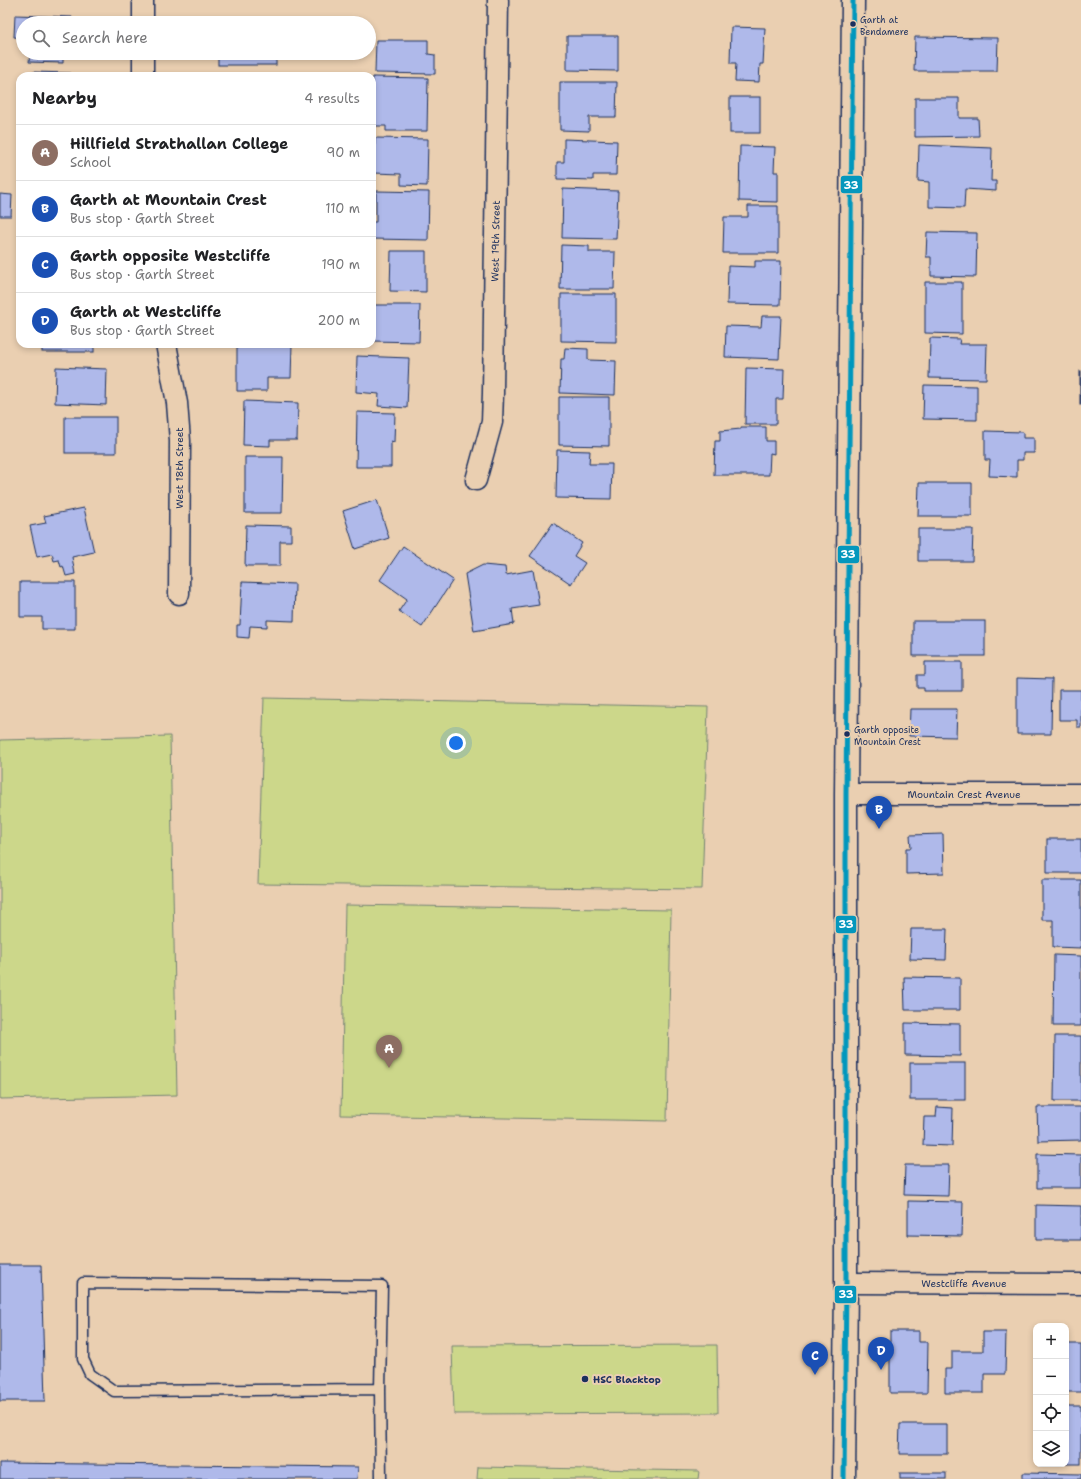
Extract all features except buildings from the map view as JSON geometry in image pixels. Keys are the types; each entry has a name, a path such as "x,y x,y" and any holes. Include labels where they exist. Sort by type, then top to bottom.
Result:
{"main road":[{"path":"844,1479 846,1283 846,794 853,0"}],"street":[{"path":"143,0 143,16"},
{"name":"West 19th Street","path":"476,480 492,422 498,0"},
{"path":"143,60 143,72"},
{"name":"West 18th Street","path":"167,348 177,403 180,440 178,594"},
{"name":"Mountain Crest Avenue","path":"846,794 1081,794"},
{"name":"Westcliffe Avenue","path":"846,1283 1081,1284"}],"lane":[{"path":"380,1390 114,1391 90,1374 83,1358 83,1283 382,1286 380,1390 381,1479"}],"green space":[{"path":"264,698 708,707 702,889 258,884"},
{"path":"170,736 177,1095 0,1099 0,740"},
{"path":"345,905 671,910 667,1121 341,1115"},
{"name":"HSC Blacktop","path":"717,1345 718,1413 454,1414 452,1346"},
{"path":"478,1467 699,1471 698,1479 477,1479"}],"transit line":[{"name":"33","path":"844,1479 846,1283 846,794 853,0"}],"place":[{"name":"Garth at Bendamere","path":"853,24"},
{"name":"Garth opposite Mountain Crest","path":"847,734"},
{"name":"Garth at Mountain Crest","path":"879,829"},
{"name":"Hillfield Strathallan College","path":"389,1068"},
{"name":"Garth at Westcliffe","path":"881,1370"},
{"name":"Garth opposite Westcliffe","path":"815,1375"},
{"name":"HSC Blacktop","path":"585,1379"}]}
